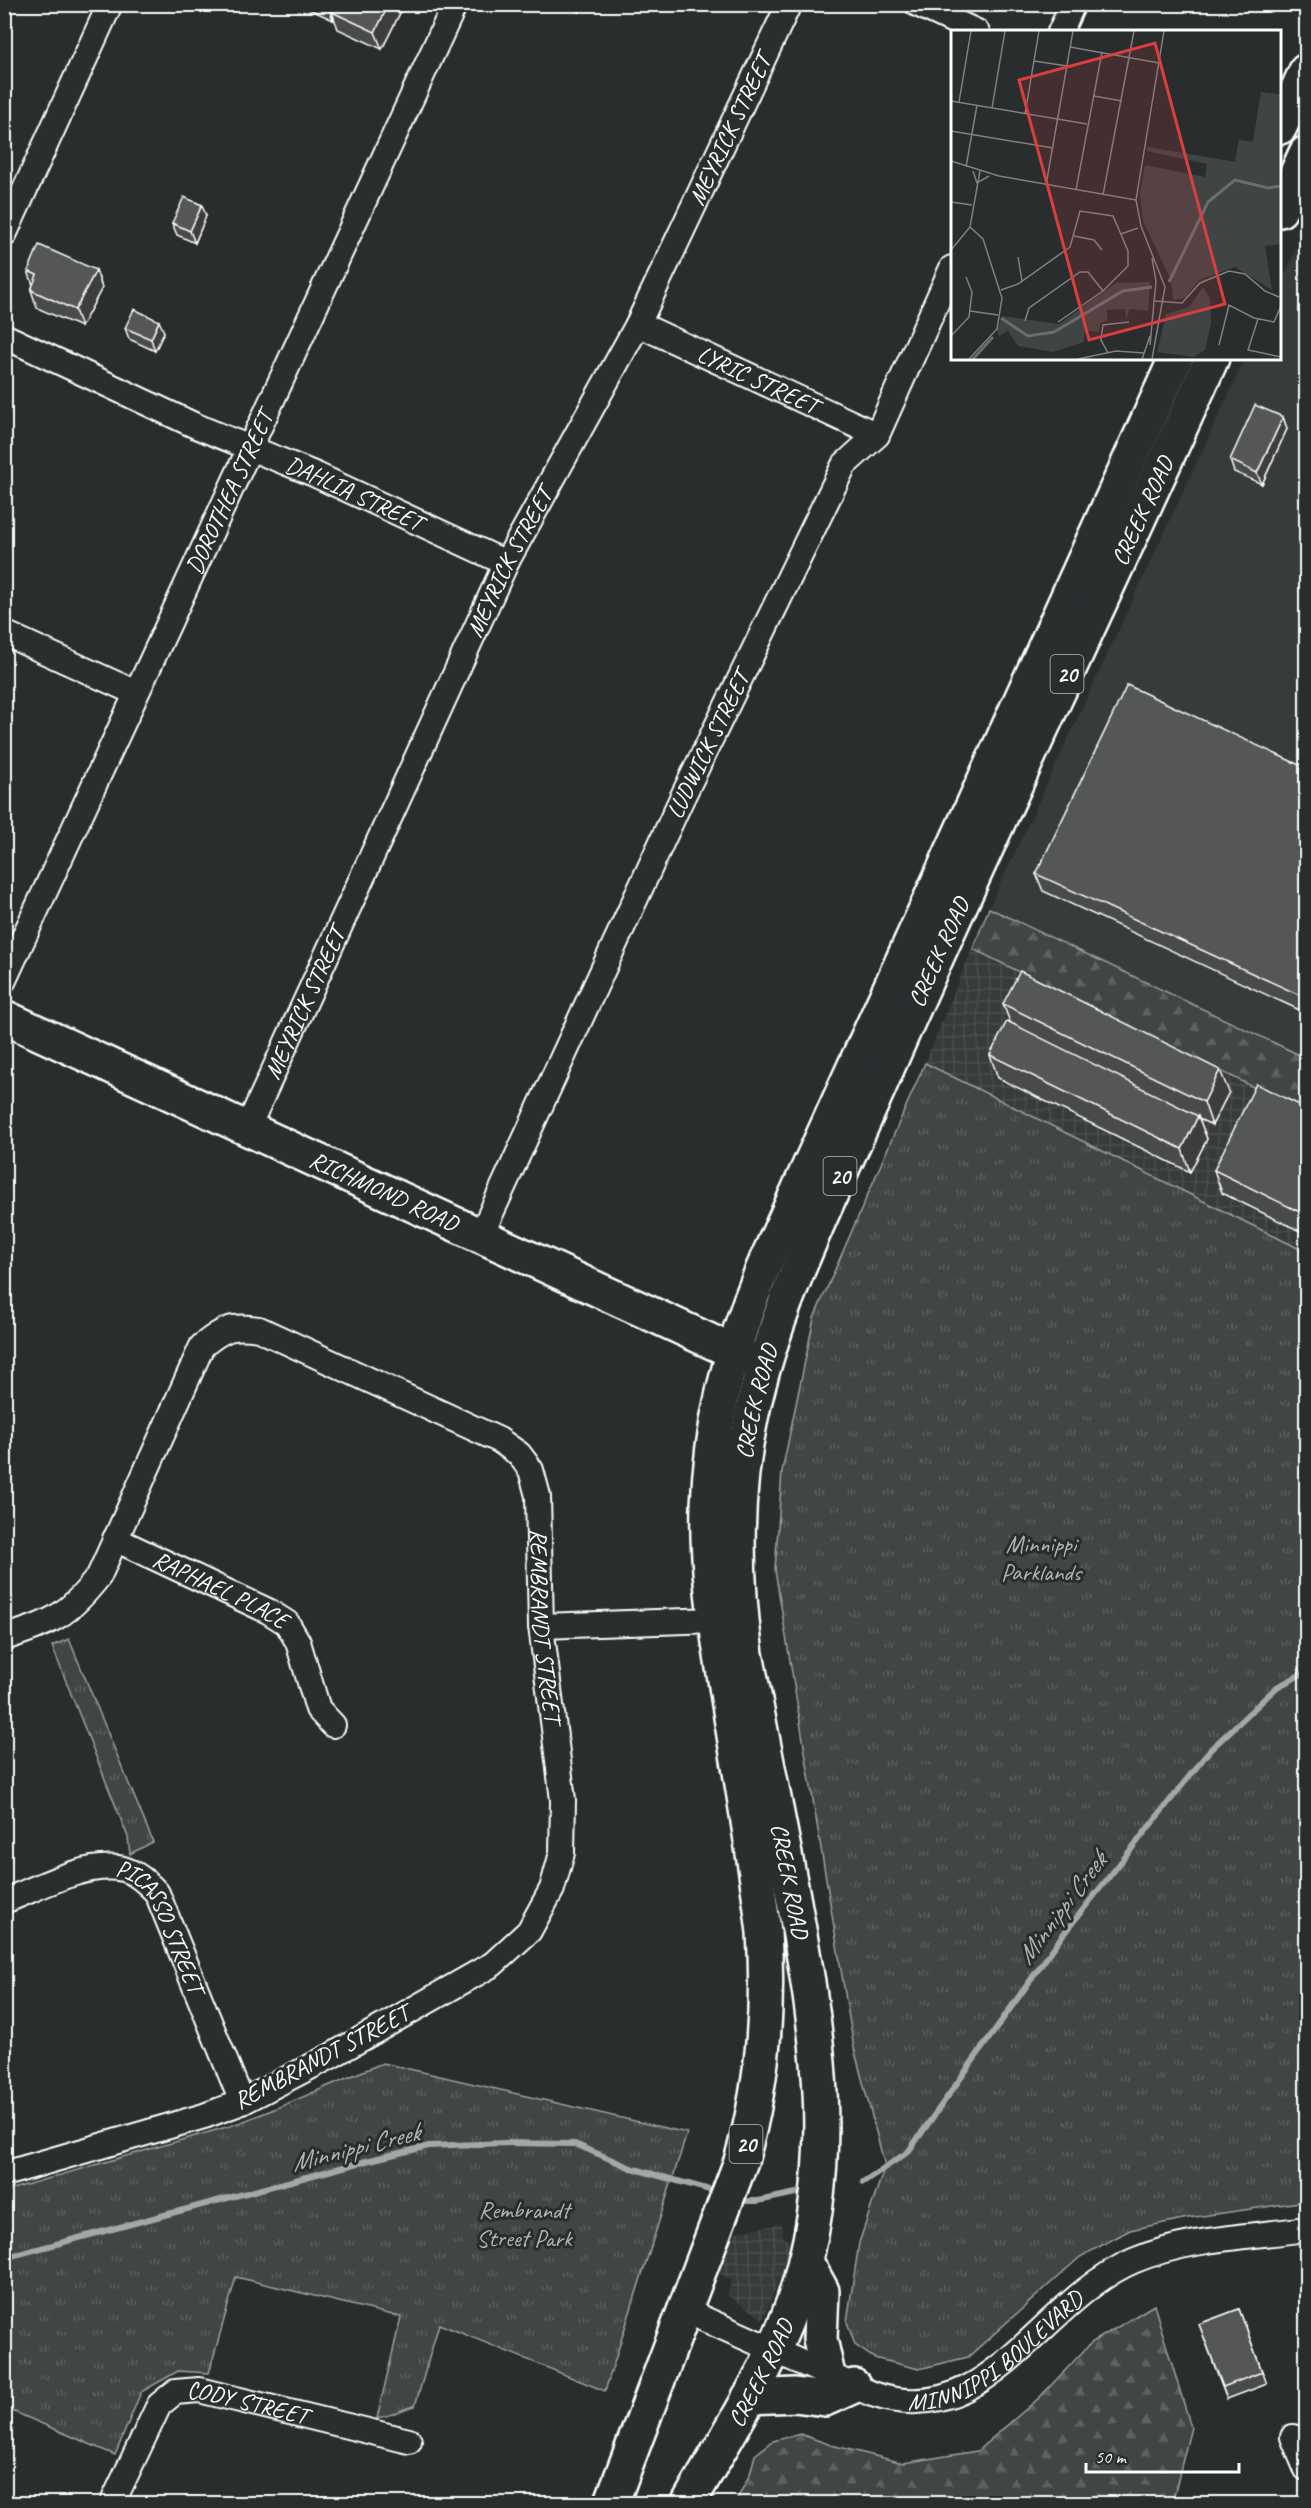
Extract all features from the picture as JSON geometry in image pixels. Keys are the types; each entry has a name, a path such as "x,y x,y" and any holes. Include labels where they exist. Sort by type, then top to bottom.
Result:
{"main road":[{"path":"1281,125 1306,71"},
{"path":"1281,207 1293,165"},
{"name":"CREEK ROAD","path":"611,2504 686,2311 747,2139 760,2080 765,2025 766,1967 759,1899 715,1620 708,1544 709,1494 717,1420 732,1352 767,1259 1175,360"},
{"name":"CREEK ROAD","path":"688,2504 749,2397 773,2350 793,2302 805,2260 817,2191 820,2146 820,2078 814,2013 746,1654 740,1608 739,1497 750,1420 763,1366 798,1272 921,989 1211,360"},
{"name":"RICHMOND ROAD","path":"4,1017 248,1127 763,1366"},
{"path":"765,2025 788,2028 814,2013"},
{"path":"749,2397 795,2395 825,2399 841,2381 820,2339 822,2291 805,2260"}],"street":[{"path":"4,235 110,4"},
{"name":"DOROTHEA STREET","path":"4,980 455,4"},
{"name":"MEYRICK STREET","path":"248,1127 506,563 638,324 789,4"},
{"path":"917,4 973,30"},
{"path":"1061,30 1073,4"},
{"name":"LUDWICK STREET","path":"481,1235 681,800 844,465 877,435 951,270"},
{"name":"LYRIC STREET","path":"638,324 877,435"},
{"name":"DAHLIA STREET","path":"4,336 196,426 252,447 506,563"},
{"path":"4,633 136,693"},
{"name":"REMBRANDT STREET","path":"4,1638 51,1622 79,1601 99,1576 202,1346 218,1333 235,1326 259,1329 499,1440 519,1454 531,1470 538,1496 541,1626 563,1800 561,1853 552,1889 529,1931 493,1964 331,2056 242,2102 204,2116 4,2174"},
{"name":"RAPHAEL PLACE","path":"115,1539 268,1611 287,1623 298,1642 318,1708 333,1725"},
{"path":"541,1626 715,1620"},
{"name":"PICASSO STREET","path":"4,1900 85,1871 119,1868 143,1879 157,1893 242,2102"},
{"name":"MINNIPPI BOULEVARD","path":"686,2311 841,2381 898,2401 926,2401 956,2395 988,2377 1071,2300 1097,2281 1133,2261 1175,2247 1306,2229"},
{"name":"CODY STREET","path":"112,2504 159,2405 175,2392 199,2390 409,2441"},
{"path":"1293,2437 1306,2468"}],"shaded area":[{"path":"1306,227 1306,1058 989,908 1245,360 1281,360 1281,283"},
{"path":"972,949 1306,1113 1306,1252 925,1063"},
{"path":"781,2224 784,2238 794,2243 763,2319 727,2295 732,2280 716,2272 730,2233"}],"green space":[{"path":"989,908 1306,1058 1306,1113 973,949"},
{"name":"Minnippi Parklands","path":"925,1063 1306,1252 1306,2201 1188,2218 1130,2230 1080,2257 968,2357 919,2369 874,2358 855,2345 847,2322 859,2243 885,2166 854,2048 775,1570 782,1471 814,1318"},
{"path":"69,1639 153,1842 130,1854 128,1837 52,1646"},
{"name":"Rembrandt Street Park","path":"383,2063 687,2133 605,2391 439,2324 415,2406 377,2418 401,2317 236,2277 209,2373 178,2371 141,2392 115,2455 5,2408 5,2191 230,2126"},
{"path":"1154,2305 1191,2427 1172,2503 735,2503 750,2474 755,2455 773,2441 800,2434 831,2445 903,2463 977,2451 1039,2398 1091,2343"}],"building":[{"path":"335,4 389,4 375,32 332,12"},
{"path":"184,197 202,205 190,231 172,223"},
{"path":"39,245 96,270 75,310 31,290 37,275 28,271"},
{"path":"134,309 159,321 151,339 125,328"},
{"path":"1255,405 1283,417 1257,473 1230,460"},
{"path":"1127,685 1306,768 1306,998 1036,874"},
{"path":"1020,971 1220,1070 1204,1102 1003,1004"},
{"path":"1007,1021 1198,1116 1182,1149 990,1055"},
{"path":"1256,1084 1306,1108 1306,1215 1214,1170"},
{"path":"1239,2309 1262,2372 1223,2387 1199,2324"}],"waterway":[{"name":"Minnippi Creek","path":"863,2182 908,2152 1062,1936 1211,1749 1277,1687 1306,1672"},
{"name":"Minnippi Creek","path":"4,2258 429,2146 504,2143 575,2144 631,2168 717,2192"},
{"name":"Minnippi Creek","path":"743,2201 758,2201 796,2193"}]}
